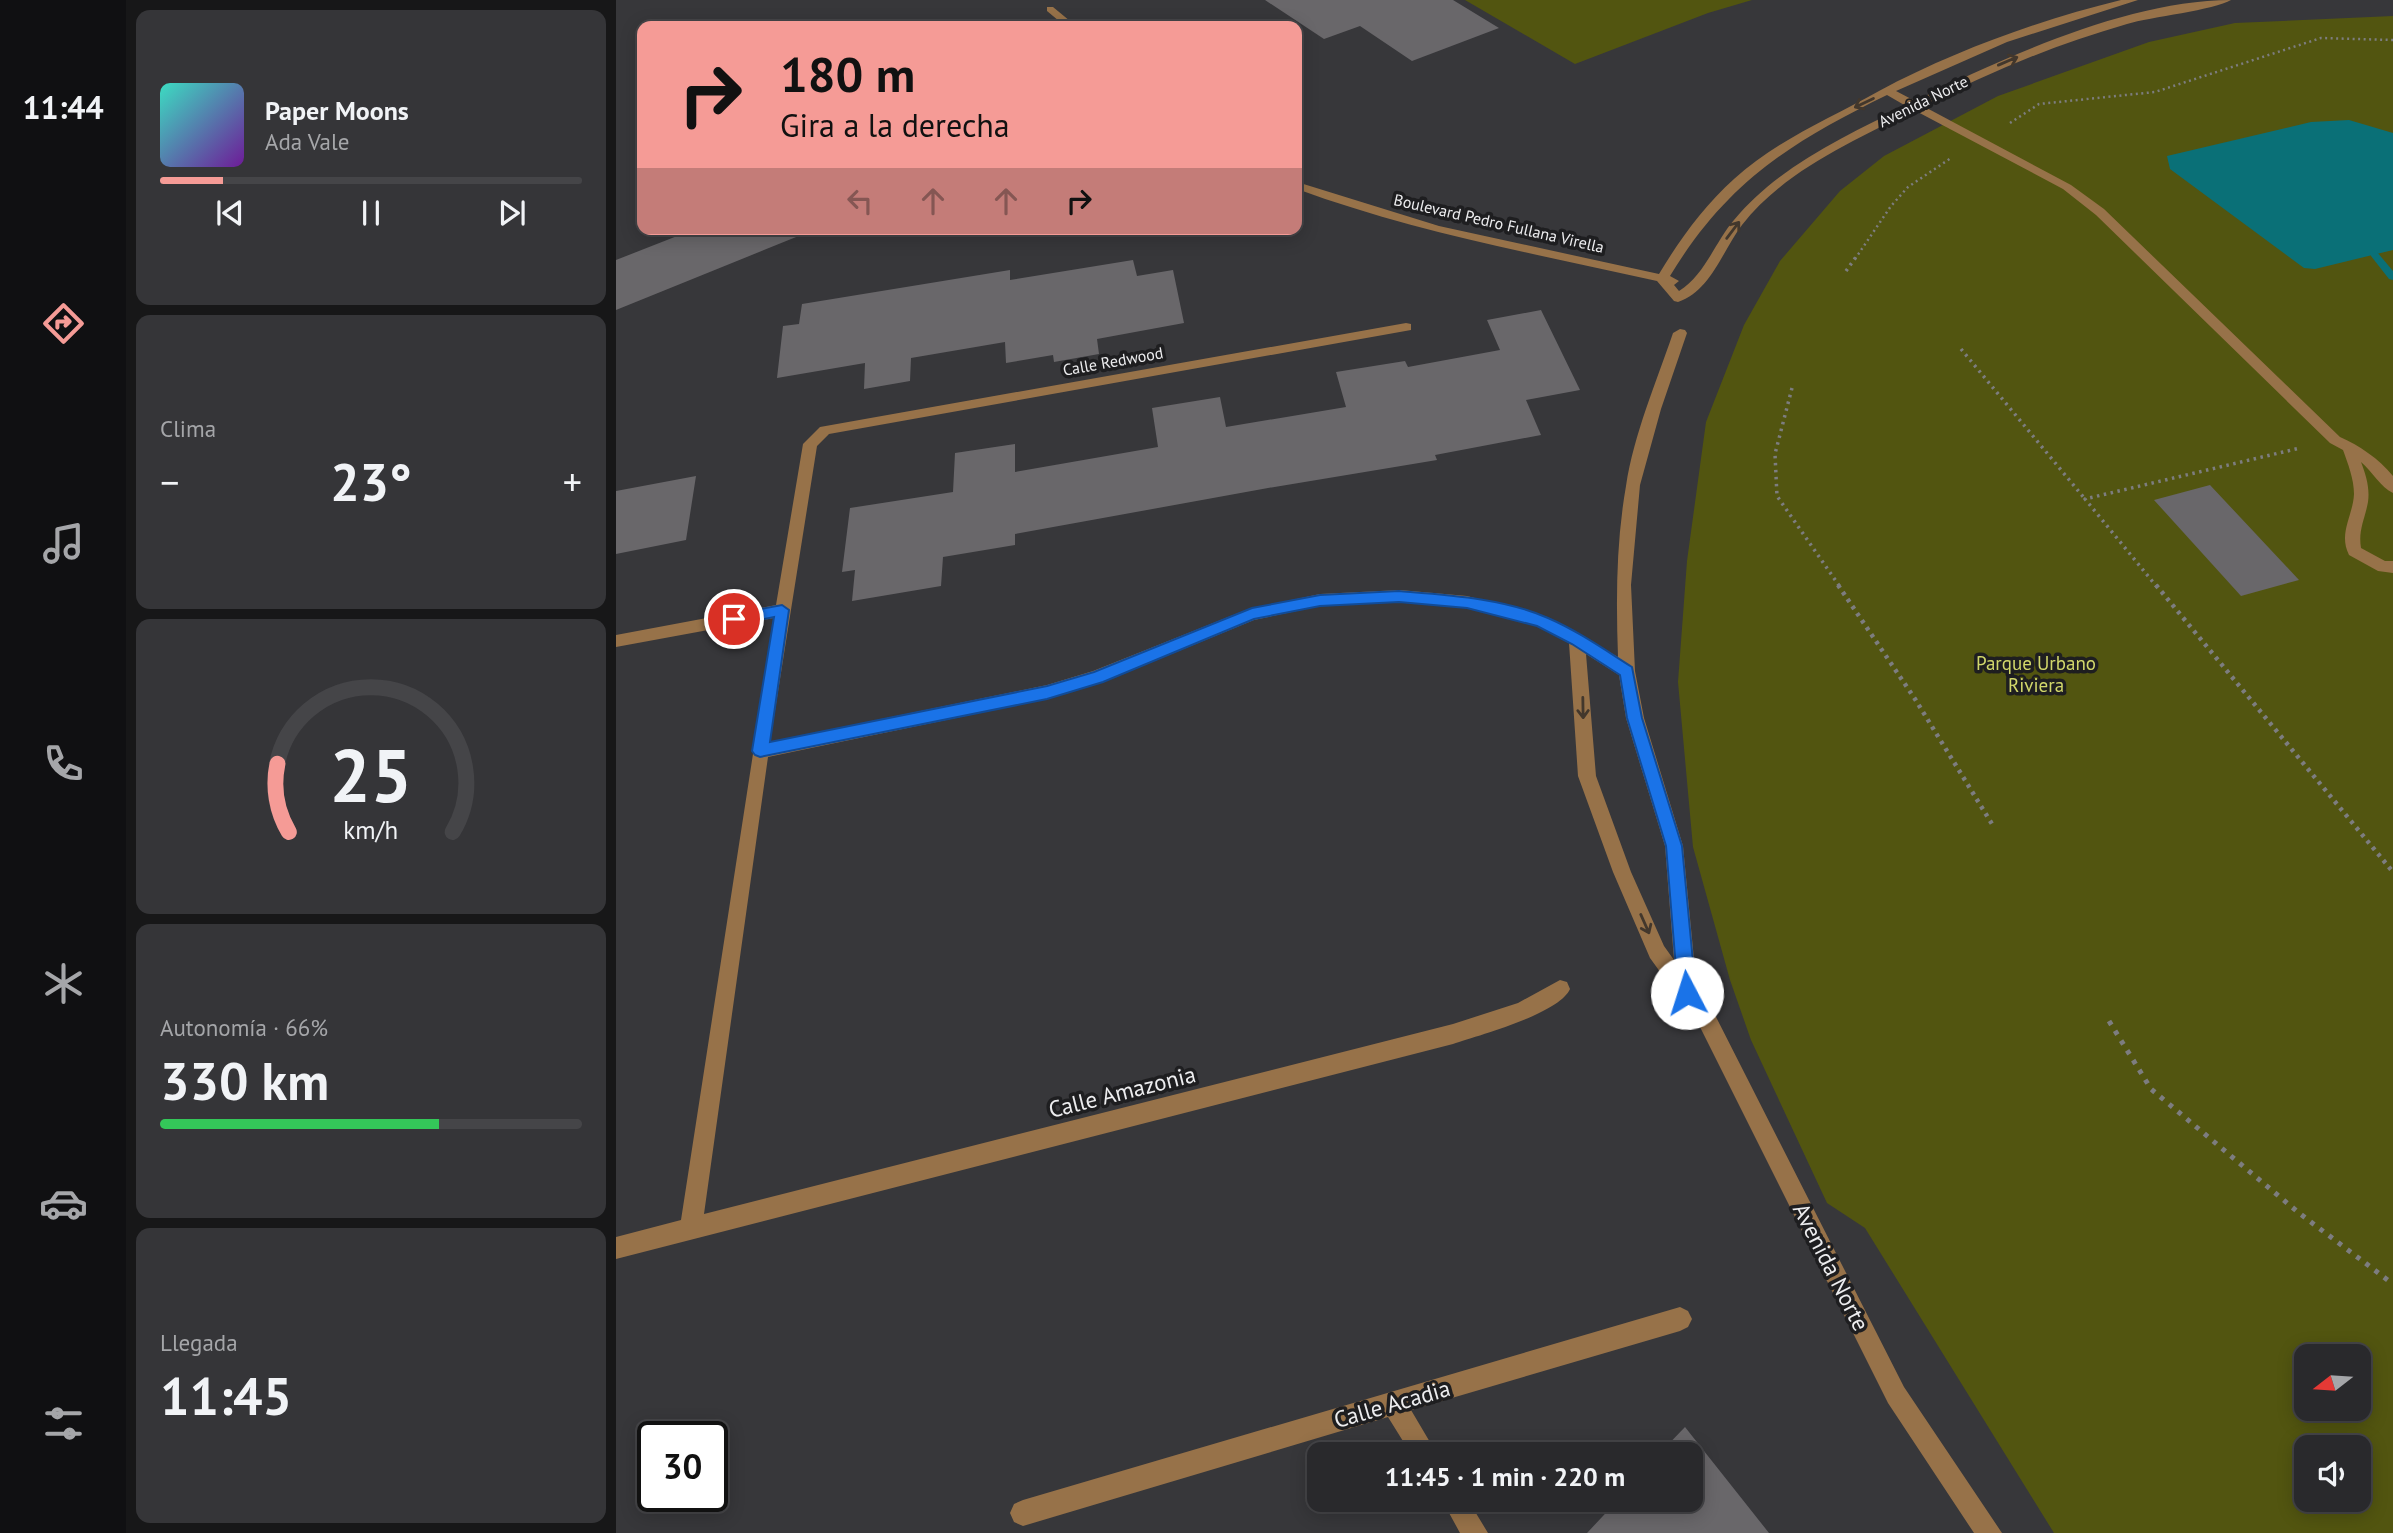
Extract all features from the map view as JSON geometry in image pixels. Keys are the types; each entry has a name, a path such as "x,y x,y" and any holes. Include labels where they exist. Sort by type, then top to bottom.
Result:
{"street":[{"name":"Avenida Norte","path":"2133,0 2034,27 1962,55 1781,148 1741,179 1705,214 1662,279 1678,298 1695,287 1738,222 1775,187 1833,146 1976,75 2059,40 2142,16 2226,0"},
{"path":"1050,9 1065,21"},
{"path":"1887,92 2067,187 2100,212 2341,443 2359,472 2360,502 2350,531 2354,551 2384,567 2393,567"},
{"name":"Boulevard Pedro Fullana Virella","path":"1302,188 1427,226 1695,287"},
{"name":"Calle Redwood","path":"782,610 810,444 825,430 1406,327"},
{"path":"1680,333 1654,409 1633,485 1623,585 1627,671 1635,718 1674,846 1687,993"},
{"path":"2341,443 2359,451 2386,477 2393,488"},
{"path":"760,751 1047,692 1097,677 1252,614 1320,600 1399,596 1467,602 1541,621 1627,671"},
{"path":"616,641 782,610 691,1229"},
{"name":"Avenida Norte","path":"1577,640 1587,776 1622,872 1657,952 1707,1020 1896,1395 1989,1533"},
{"name":"Calle Amazonia","path":"616,1248 1452,1034 1523,1011 1560,989"},
{"name":"Calle Acadia","path":"1023,1513 1680,1319"},
{"path":"1393,1404 1417,1442"},
{"path":"1462,1512 1475,1533"}],"path":[{"path":"1846,271 1891,206 1908,187 2039,104 2155,92 2321,38 2393,40"},
{"path":"1961,349 2393,872"},
{"path":"1792,388 1777,432 1773,458 1777,496 1920,706 1992,824"},
{"path":"2085,499 2341,443"},
{"path":"2109,1021 2151,1089 2299,1213 2393,1284"}],"green space":[{"path":"1465,0 1752,0 1708,13 1575,64"},
{"name":"Parque Urbano Riviera","path":"2393,16 2393,1533 2054,1533 1865,1228 1827,1203 1751,1040 1730,980 1693,847 1678,682 1687,561 1706,422 1744,325 1780,261 1840,191 1884,156 1998,96 2149,42 2235,23"}],"water":[{"path":"2349,120 2393,133 2393,250 2315,269 2304,268 2170,169 2167,156 2311,122"}],"building":[{"path":"1265,0 1453,0 1499,28 1412,61 1360,26 1324,39 1302,24 1302,21 1297,21"},
{"path":"680,235 801,235 616,310 616,260"},
{"path":"1133,260 1137,276 1173,270 1184,323 1097,339 1099,354 1054,362 1053,355 1006,363 1005,342 911,358 910,381 864,389 865,363 777,378 783,326 799,324 802,304 1010,270 1010,280"},
{"path":"1541,310 1580,390 1526,400 1541,435 1435,455 1437,460 1015,534 1015,545 943,557 941,586 852,601 855,570 842,572 850,508 953,492 955,453 1015,444 1015,472 1158,447 1152,408 1220,397 1226,427 1346,407 1336,372 1405,361 1408,367 1500,350 1487,320"},
{"path":"696,476 686,540 616,554 616,491"},
{"path":"2210,485 2299,580 2241,596 2154,500"},
{"path":"1685,1427 1697,1442 1671,1442"},
{"path":"1703,1450 1769,1533 1587,1533 1607,1512 1703,1512"}],"waterway":[{"path":"2374,254 2393,277"}],"route":[{"path":"734,619 782,610 760,751 1047,692 1097,677 1252,614 1320,600 1399,596 1467,602 1541,621 1627,671 1635,718 1674,846 1687,993"}]}
